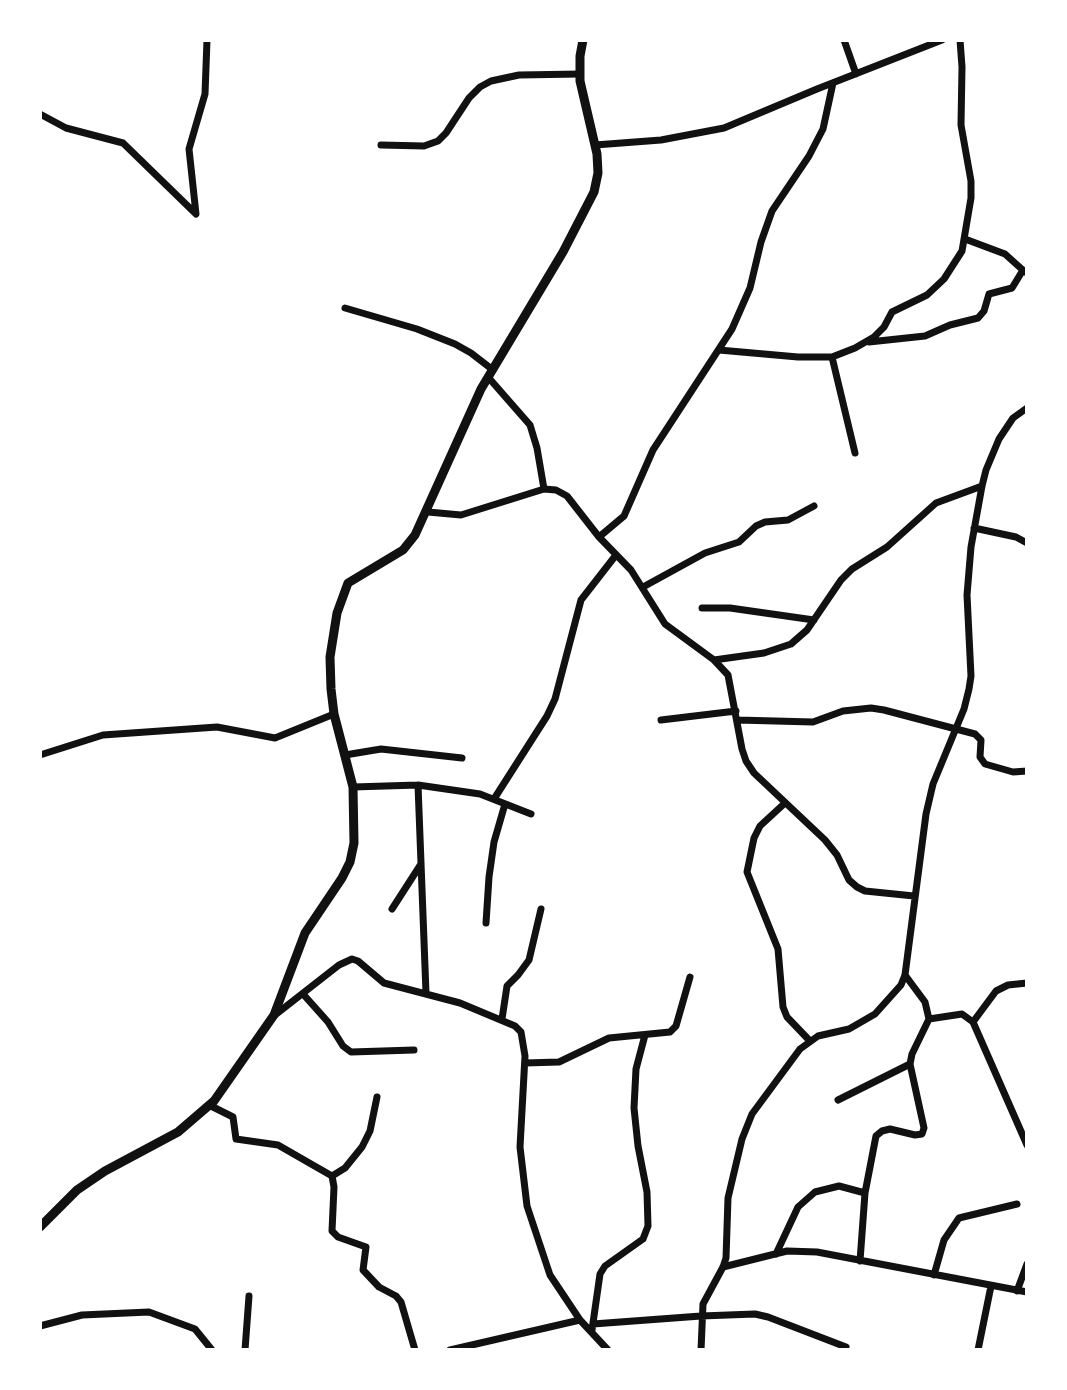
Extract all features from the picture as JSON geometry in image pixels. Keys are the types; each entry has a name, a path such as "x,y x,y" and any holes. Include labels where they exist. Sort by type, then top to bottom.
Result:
{"street":[{"path":"40,114 66,128 122,143 196,214 189,149 205,94 207,40"},
{"path":"41,1225 77,1190 104,1171 178,1132 209,1105 235,1074 274,1015 305,933 350,862 354,844 353,787 334,714 330,657 342,595 348,583 403,550 415,535 491,373 594,192 598,173 595,145 580,74 583,40"},
{"path":"844,40 856,74"},
{"path":"595,145 661,140 712,131 747,120 942,40"},
{"path":"719,350 798,357 832,357 866,342 880,332 892,312 927,295 957,263 965,239 971,198 971,181 961,125 960,40"},
{"path":"381,145 424,146 438,142 469,97 491,81 519,75 580,74"},
{"path":"599,537 624,516 653,450 719,350 744,306 772,211 818,140 827,116 833,83"},
{"path":"866,342 925,336 950,325 978,318 984,311 989,294 1012,288 1025,272 1005,254 965,239"},
{"path":"345,308 417,329 471,353 491,373 530,425 544,489"},
{"path":"832,357 855,453"},
{"path":"701,1350 703,1304 723,1267 728,1248 728,1198 752,1114 800,1049 818,1037 849,1029 875,1014 901,985 905,975 914,896 933,784 964,709 971,676 967,595 974,528 982,486 999,439 1013,418 1027,408"},
{"path":"714,660 782,648 799,638 852,569 887,547 936,503 982,486"},
{"path":"428,512 461,515 544,489 556,490 567,496 599,537 631,570 665,624 714,660 728,675 746,761 832,848 849,880 865,891 914,896"},
{"path":"643,587 705,553 739,542 755,526 765,522 788,520 814,506"},
{"path":"974,528 1016,537 1027,543"},
{"path":"494,799 555,699 581,600 616,555"},
{"path":"702,608 730,608 814,620"},
{"path":"661,720 736,715 813,722 843,711 871,708 979,736 981,757 985,764 1013,772 1027,771"},
{"path":"40,755 103,735 179,729 216,727 275,738 334,714"},
{"path":"345,754 380,749 461,758"},
{"path":"418,785 426,993"},
{"path":"353,787 418,785 480,794 531,814"},
{"path":"785,803 760,826 754,838 747,872 778,949 783,1007 788,1017 810,1041"},
{"path":"486,923 494,842 505,804"},
{"path":"392,909 421,863"},
{"path":"502,1019 507,986 528,960 541,909"},
{"path":"274,1015 339,965 352,959 384,983 460,1003 502,1019 521,1032 525,1063 520,1147 527,1206 550,1275 580,1320 593,1327 608,1350"},
{"path":"860,1261 865,1193 876,1136 890,1129 922,1134 924,1128 910,1063 929,1019 925,1002 905,975"},
{"path":"525,1063 559,1062 609,1038 670,1032 676,1026 690,977"},
{"path":"973,1022 996,991 1008,985 1027,984"},
{"path":"303,994 328,1022 343,1046 351,1052 414,1050"},
{"path":"929,1019 962,1014 973,1022 1027,1145"},
{"path":"593,1327 600,1274 605,1266 643,1240 648,1226 647,1192 634,1108 636,1069 645,1035"},
{"path":"838,1100 910,1063"},
{"path":"332,1175 345,1168 362,1147 370,1131 377,1097"},
{"path":"209,1105 233,1117 236,1139 278,1145 332,1175"},
{"path":"332,1175 332,1231 338,1237 366,1247 363,1270 379,1287 396,1296 401,1302 415,1350"},
{"path":"776,1254 798,1207 815,1192 839,1186 865,1193"},
{"path":"934,1275 944,1240 959,1218 1017,1203"},
{"path":"723,1267 788,1251 817,1252 1027,1292"},
{"path":"1017,1290 1027,1264"},
{"path":"978,1350 991,1286"},
{"path":"245,1350 249,1296"},
{"path":"40,1325 82,1315 149,1312 195,1329 212,1350"},
{"path":"593,1327 701,1315 755,1314 846,1347"},
{"path":"450,1350 580,1320"}]}
